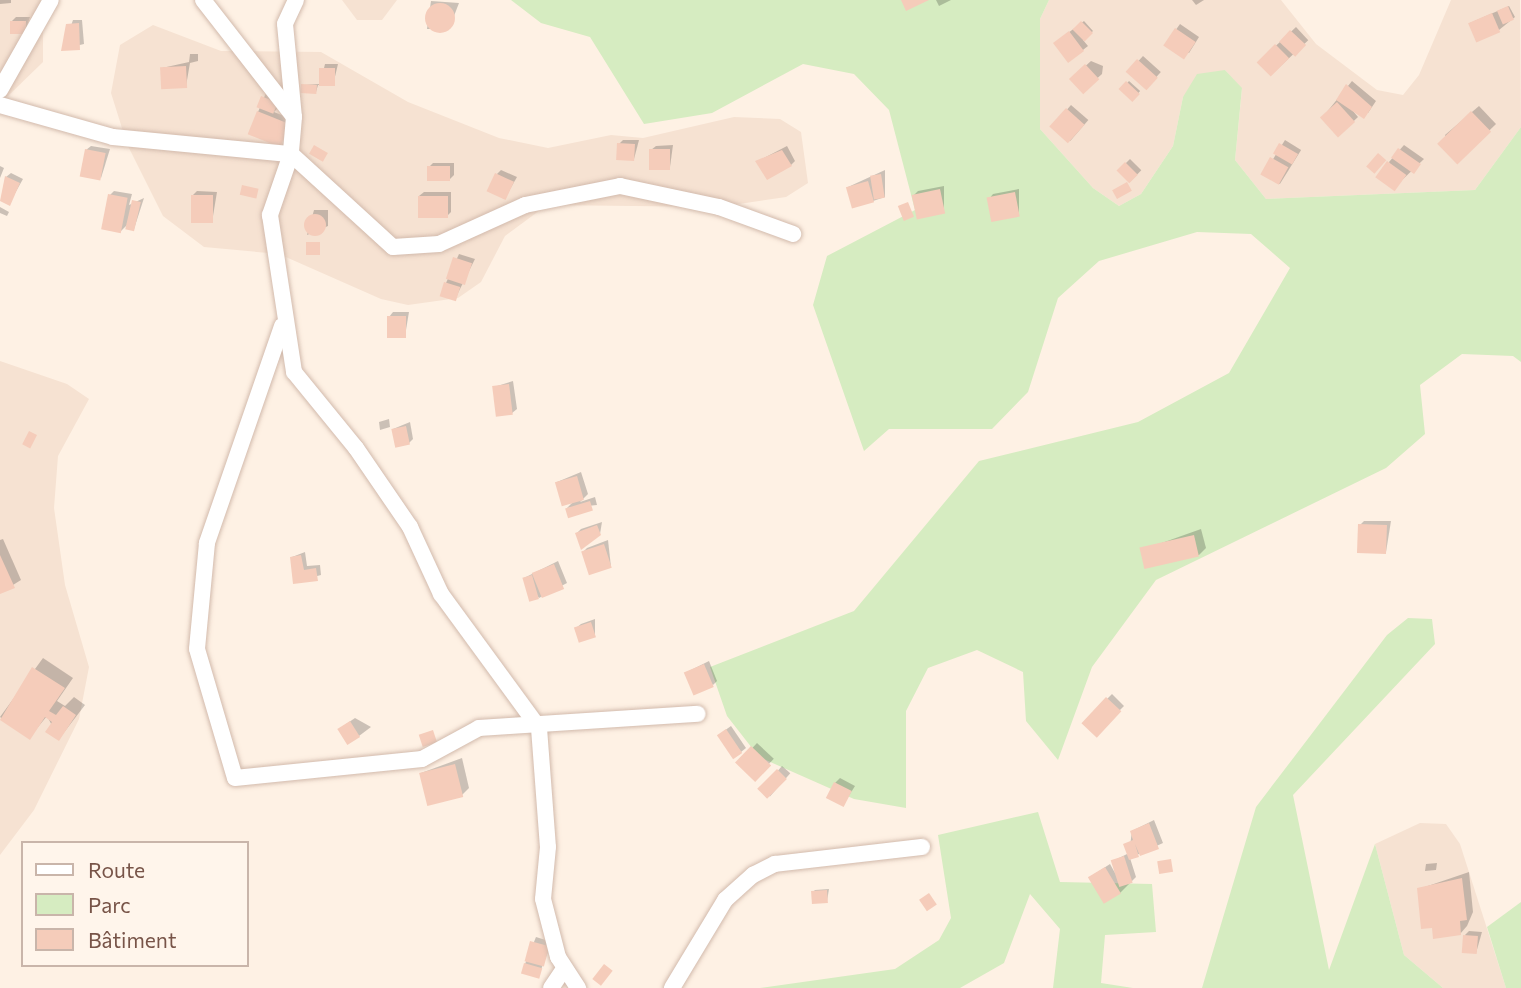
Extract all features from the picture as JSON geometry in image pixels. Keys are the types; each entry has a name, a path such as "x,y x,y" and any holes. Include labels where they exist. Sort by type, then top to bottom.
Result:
{"street":[{"path":"0,90 51,0"},
{"path":"203,0 294,117"},
{"path":"296,0 285,24 294,117 291,154 270,215 294,372 356,448 410,527 441,594 540,728 548,847 543,899 564,969 578,988"},
{"path":"0,105 113,137 291,154 393,247 439,244 525,205 621,186 719,207 793,233"},
{"path":"284,320 207,543 197,649 235,778 422,759 479,728 540,728 698,713"},
{"path":"673,988 725,900 753,875 775,864 922,847"},
{"path":"551,988 564,969"}],"shaded area":[{"path":"0,0 43,0 43,62 8,96 0,96"},
{"path":"342,0 397,0 382,20 357,20"},
{"path":"1049,0 1281,0 1316,44 1377,90 1403,95 1419,75 1451,0 1520,0 1521,127 1475,190 1266,199 1235,160 1242,89 1225,70 1183,97 1173,146 1141,194 1119,206 1093,188 1040,129 1040,19"},
{"path":"153,25 221,51 321,52 408,102 499,138 548,148 611,135 643,138 734,117 780,119 801,132 808,183 786,197 719,207 547,205 505,236 481,282 458,298 408,305 381,299 279,254 204,247 163,216 127,144 111,93 120,45"},
{"path":"0,361 67,384 89,399 58,456 54,508 65,585 89,667 79,719 34,810 0,855"},
{"path":"1420,823 1446,824 1460,844 1506,988 1443,988 1404,955 1375,844"}],"green space":[{"path":"511,0 1049,0 1040,19 1040,129 1093,188 1119,206 1141,194 1173,146 1183,97 1197,74 1225,70 1242,88 1235,160 1266,199 1475,190 1521,127 1521,362 1513,356 1462,354 1420,385 1425,434 1386,468 1156,580 1092,667 1058,760 1026,721 1023,672 977,650 928,668 906,711 906,808 854,799 759,757 727,716 710,667 854,611 979,461 1138,422 1229,373 1290,268 1251,234 1197,232 1099,261 1058,298 1028,392 992,429 889,429 864,451 813,305 827,256 915,210 889,110 854,74 803,64 712,113 644,124 590,37 541,23"},
{"path":"1408,618 1432,619 1435,644 1293,795 1329,970 1375,844 1404,955 1443,988 1202,988 1256,807 1387,635"},
{"path":"1038,812 1060,882 1152,884 1156,932 1105,935 1101,983 1133,988 1053,988 1060,929 1030,894 1004,963 960,988 760,988 895,969 939,940 951,918 938,835"},
{"path":"1521,902 1521,988 1506,988 1487,927"}],"building":[{"path":"901,0 929,0 906,11"},
{"path":"440,3 451,7 455,18 451,29 440,33 429,29 425,18 429,7"},
{"path":"1508,6 1514,20 1503,24 1497,11"},
{"path":"1492,13 1500,32 1476,42 1468,23"},
{"path":"10,21 26,21 26,34 10,34"},
{"path":"1081,21 1093,33 1085,42 1073,29"},
{"path":"79,23 80,50 61,51 66,24"},
{"path":"1175,28 1196,42 1184,59 1163,45"},
{"path":"1290,30 1306,45 1295,57 1279,42"},
{"path":"1069,31 1084,51 1068,63 1053,43"},
{"path":"1275,44 1289,58 1271,77 1257,62"},
{"path":"1137,59 1158,78 1146,90 1126,72"},
{"path":"1085,64 1099,79 1083,94 1069,79"},
{"path":"186,66 187,88 161,89 160,67"},
{"path":"319,68 335,68 335,86 319,86"},
{"path":"1126,81 1140,94 1132,102 1118,89"},
{"path":"301,84 317,85 316,94 300,93"},
{"path":"1346,84 1372,107 1364,119 1336,100"},
{"path":"261,96 278,103 273,114 257,107"},
{"path":"1337,102 1355,122 1338,137 1320,117"},
{"path":"1066,108 1085,125 1068,143 1049,127"},
{"path":"257,111 289,124 280,147 248,134"},
{"path":"1471,111 1491,132 1457,165 1437,144"},
{"path":"617,143 635,144 634,161 616,160"},
{"path":"1279,143 1298,154 1292,164 1273,153"},
{"path":"314,145 328,153 323,162 309,154"},
{"path":"1398,148 1421,164 1414,174 1391,158"},
{"path":"85,149 106,153 100,180 80,176"},
{"path":"649,149 670,149 670,170 649,170"},
{"path":"782,150 792,166 767,180 755,161"},
{"path":"1378,153 1386,160 1374,174 1366,167"},
{"path":"1270,157 1288,167 1279,185 1260,174"},
{"path":"1387,161 1406,175 1395,191 1375,177"},
{"path":"1125,162 1138,175 1129,183 1117,170"},
{"path":"427,166 450,166 450,181 427,181"},
{"path":"495,173 514,182 506,200 487,191"},
{"path":"881,174 885,198 874,199 870,176"},
{"path":"5,176 20,183 10,206 0,201"},
{"path":"868,181 874,202 852,208 846,187"},
{"path":"1127,182 1132,191 1117,199 1112,190"},
{"path":"242,185 259,189 256,199 240,195"},
{"path":"940,189 945,213 917,219 912,195"},
{"path":"1015,192 1020,217 991,222 987,198"},
{"path":"108,194 128,198 121,233 101,229"},
{"path":"191,195 213,195 213,223 191,223"},
{"path":"418,196 448,196 448,218 418,218"},
{"path":"132,200 141,202 134,231 125,229"},
{"path":"908,202 914,217 904,221 898,206"},
{"path":"315,214 323,217 326,225 323,233 315,236 307,233 304,225 307,217"},
{"path":"306,242 320,242 320,255 306,255"},
{"path":"453,257 472,263 465,285 446,279"},
{"path":"444,282 460,287 456,301 440,296"},
{"path":"387,316 406,316 406,338 387,338"},
{"path":"509,384 513,415 496,417 492,386"},
{"path":"406,426 410,445 395,448 391,429"},
{"path":"29,431 37,435 30,448 22,444"},
{"path":"577,476 584,500 562,506 555,482"},
{"path":"590,501 593,511 568,518 565,509"},
{"path":"1358,524 1387,525 1386,554 1357,553"},
{"path":"597,525 601,535 581,550 575,533"},
{"path":"1194,535 1199,556 1144,569 1139,548"},
{"path":"604,544 612,568 589,575 581,551"},
{"path":"0,555 15,588 0,594"},
{"path":"301,555 304,570 316,568 318,581 293,584 290,557"},
{"path":"554,564 564,589 542,598 532,573"},
{"path":"532,575 539,599 529,602 522,578"},
{"path":"591,622 596,637 579,643 574,628"},
{"path":"704,664 714,687 694,696 684,673"},
{"path":"32,667 65,688 49,711 56,715 63,706 76,715 59,741 45,732 52,722 45,717 30,740 0,720"},
{"path":"1106,697 1121,711 1097,738 1081,723"},
{"path":"350,721 360,737 347,745 337,729"},
{"path":"726,729 742,753 733,759 717,735"},
{"path":"433,730 437,742 423,747 419,735"},
{"path":"751,746 771,765 755,782 735,763"},
{"path":"455,764 463,797 427,806 419,773"},
{"path":"777,769 787,779 767,799 757,789"},
{"path":"834,782 852,791 844,807 826,798"},
{"path":"1149,823 1159,849 1140,856 1135,844 1139,857 1129,860 1123,844 1133,840 1130,831"},
{"path":"1124,856 1133,883 1119,887 1111,860"},
{"path":"1171,859 1173,872 1159,874 1157,861"},
{"path":"1105,867 1121,894 1104,904 1088,877"},
{"path":"1462,878 1467,920 1460,921 1461,935 1433,939 1432,928 1421,929 1417,888"},
{"path":"827,890 828,903 812,904 811,891"},
{"path":"929,893 937,905 927,911 919,900"},
{"path":"1463,935 1478,936 1477,954 1462,953"},
{"path":"530,941 549,946 544,966 525,961"},
{"path":"524,963 542,968 539,979 521,974"},
{"path":"604,964 613,971 601,986 592,979"}]}
